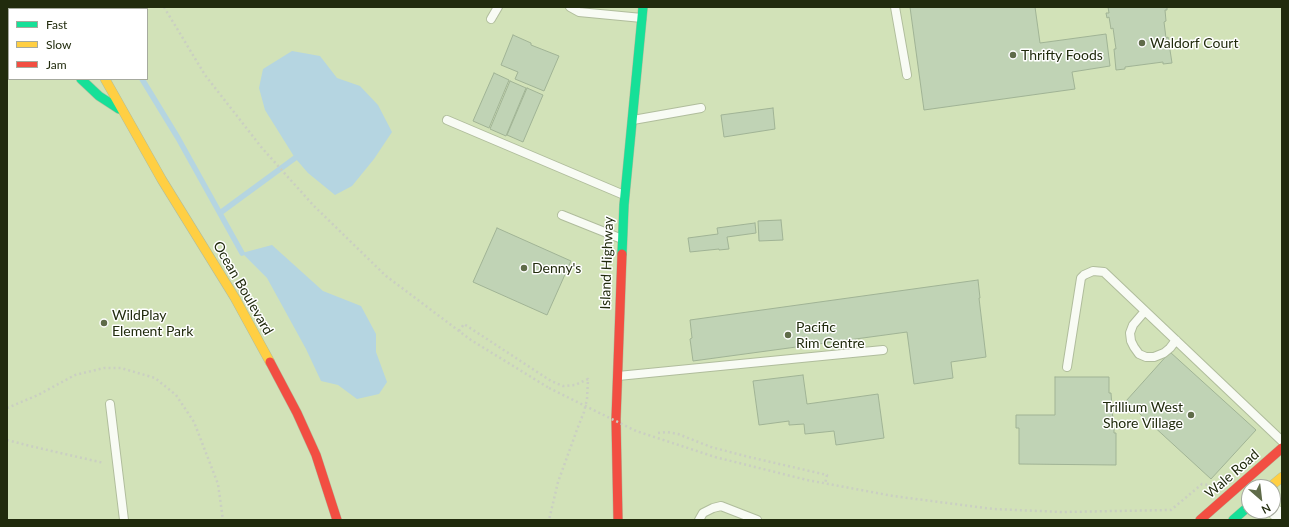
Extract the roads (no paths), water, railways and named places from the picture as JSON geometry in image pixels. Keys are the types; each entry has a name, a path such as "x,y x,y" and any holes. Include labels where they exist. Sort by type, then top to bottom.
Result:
{"main road":[{"name":"Island Highway","path":"618,520 616,419 624,195 643,7"},
{"path":"82,80 99,96 123,112"},
{"name":"Ocean Boulevard","path":"106,80 162,180 235,298 297,413 316,456 337,520"},
{"name":"Wale Road","path":"1253,479 1282,448"},
{"name":"Wale Road","path":"1200,520 1241,490"},
{"path":"1233,520 1241,513"}],"lane":[{"path":"491,19 498,7"},
{"path":"570,7 579,12 642,18"},
{"path":"895,7 907,75"},
{"path":"632,120 701,108"},
{"path":"447,120 624,195"},
{"path":"562,215 622,240"},
{"path":"1067,367 1080,278 1093,271 1104,272 1282,441"},
{"path":"1145,311 1133,325 1130,334 1131,341 1139,354 1146,357 1154,357 1164,353 1176,340"},
{"path":"617,376 883,350"},
{"path":"110,404 124,520"},
{"path":"698,520 703,513 721,506 743,517 757,520"}],"water":[{"path":"292,51 320,56 337,78 360,86 378,105 392,132 374,159 352,186 335,195 308,173 295,158 265,110 259,88 263,69"},
{"path":"272,245 323,291 361,306 376,334 376,352 387,382 379,394 357,399 338,385 321,381 306,349 267,278 242,253"}],"waterway":[{"path":"143,80 178,138 242,253"},
{"path":"220,213 295,158"}],"place":[{"name":"Waldorf Court","path":"1142,43"},
{"name":"Thrifty Foods","path":"1013,55"},
{"name":"Denny's","path":"524,268"},
{"name":"WildPlay Element Park","path":"104,323"},
{"name":"Pacific Rim Centre","path":"788,335"},
{"name":"Trillium West Shore Village","path":"1191,415"}]}
